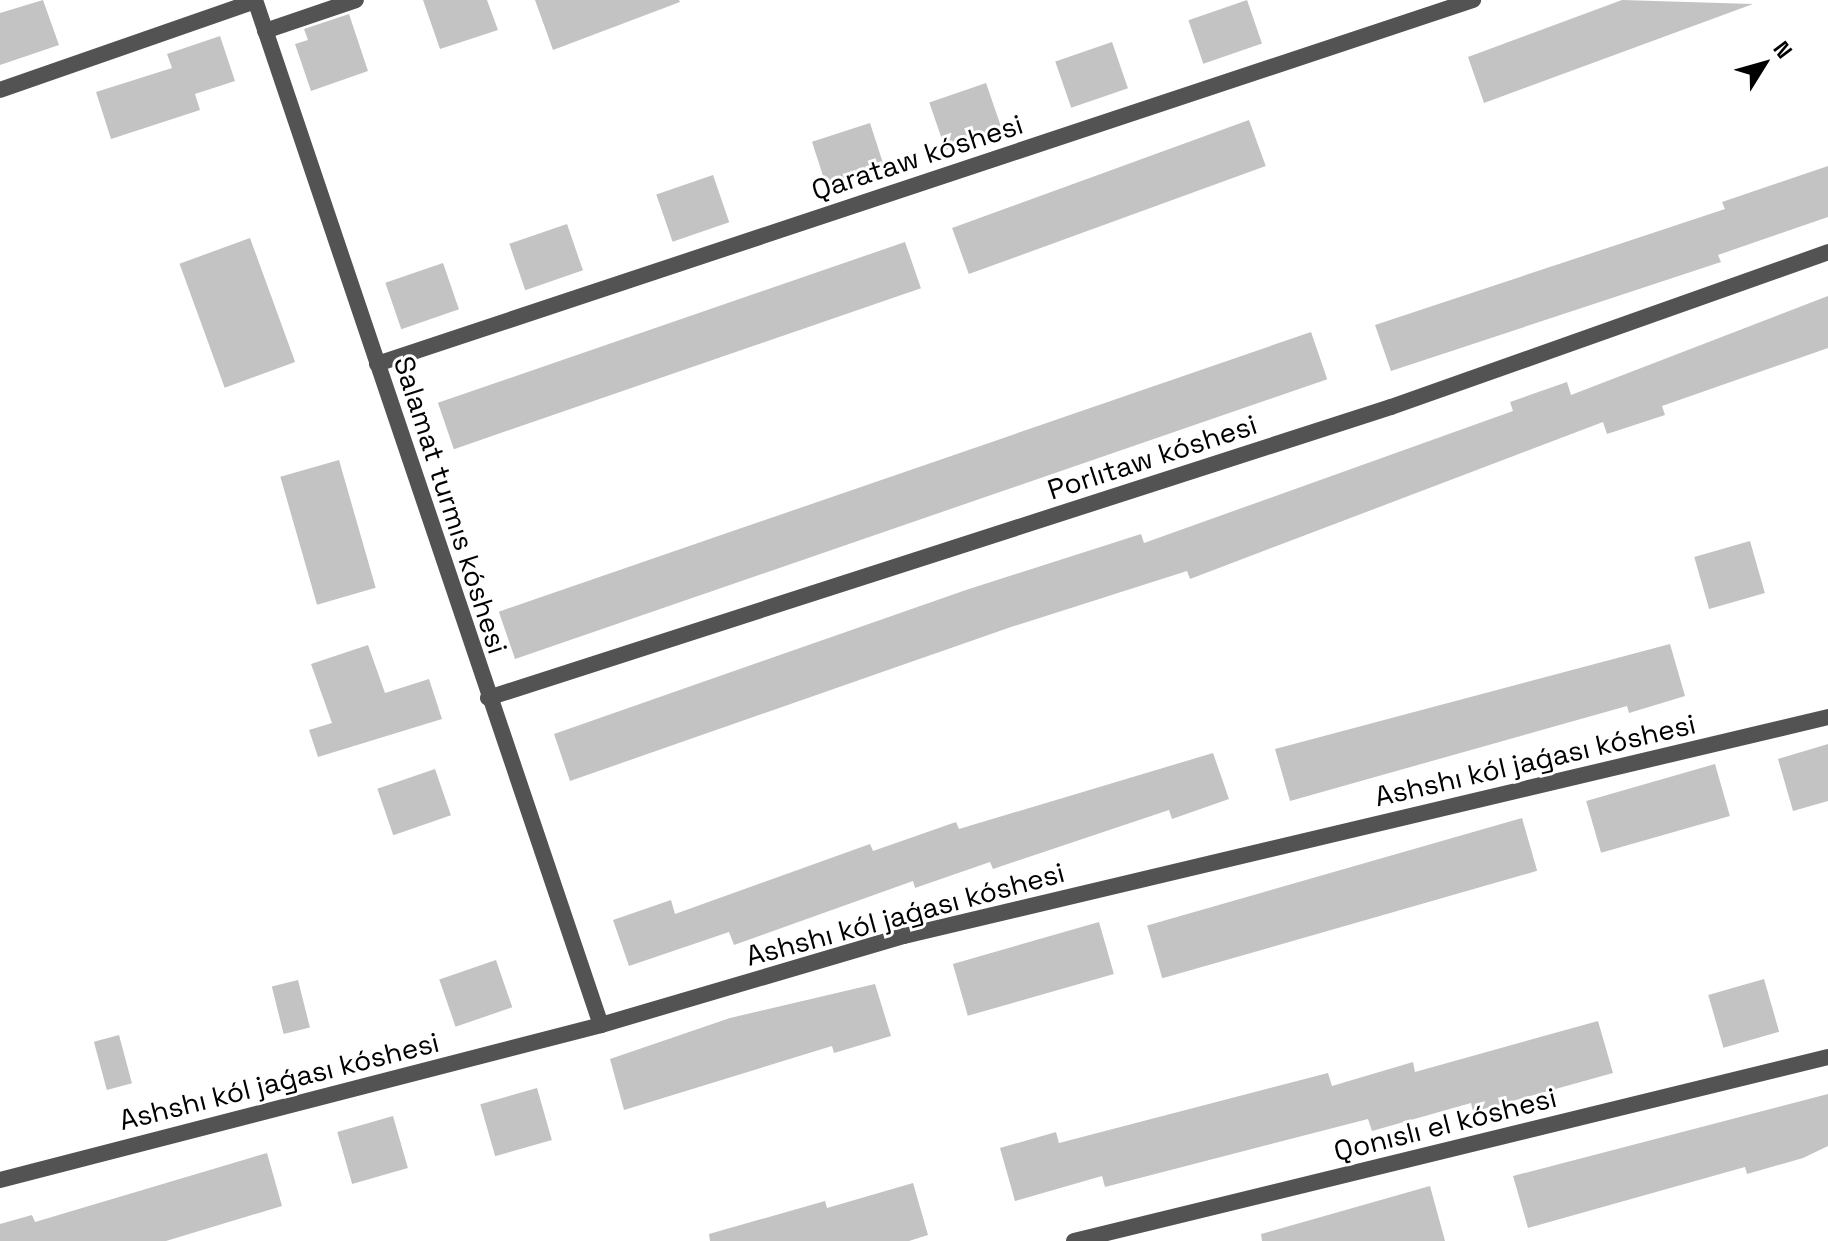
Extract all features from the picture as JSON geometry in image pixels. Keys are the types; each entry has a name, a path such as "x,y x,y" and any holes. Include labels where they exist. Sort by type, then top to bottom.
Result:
{"street":[{"path":"0,90 255,0"},
{"name":"Salamat turmıs kóshesi","path":"255,0 488,698 601,1025"},
{"path":"265,31 356,0"},
{"name":"Qarataw kóshesi","path":"377,364 1473,0"},
{"name":"Porlıtaw kóshesi","path":"488,698 1376,412 1828,252"},
{"name":"Ashshı kól jaǵası kóshesi","path":"0,1180 601,1025 904,936 1828,717"},
{"name":"Qonıslı el kóshesi","path":"1074,1241 1828,1057"}],"building":[{"path":"43,0 59,45 0,65 0,13"},
{"path":"423,0 487,0 498,30 440,49"},
{"path":"535,0 679,0 680,2 553,50"},
{"path":"1247,0 1262,43 1203,64 1188,20"},
{"path":"1622,0 1753,4 1484,103 1468,57"},
{"path":"349,14 368,71 311,91 295,44 308,40 304,29"},
{"path":"220,36 235,81 195,94 200,110 111,139 96,92 172,68 167,54"},
{"path":"1112,42 1128,88 1071,108 1055,62"},
{"path":"986,83 1002,130 946,150 929,103"},
{"path":"1249,120 1266,166 969,274 952,228"},
{"path":"870,123 885,169 827,188 812,142"},
{"path":"1828,166 1828,217 1718,255 1721,262 1391,371 1375,325 1725,209 1722,202"},
{"path":"713,175 729,222 673,242 656,195"},
{"path":"567,224 583,270 525,290 509,244"},
{"path":"250,238 295,362 225,388 180,264"},
{"path":"905,242 921,288 454,449 438,403"},
{"path":"443,263 459,309 401,329 385,283"},
{"path":"1828,296 1828,348 1662,406 1665,415 1607,434 1603,422 1190,579 1187,571 1011,627 570,781 554,734 966,590 1141,534 1144,543 1513,411 1510,402 1567,382 1571,395"},
{"path":"1311,332 1327,379 515,659 499,612"},
{"path":"339,460 376,588 317,605 280,477"},
{"path":"1750,541 1765,593 1709,609 1694,557"},
{"path":"1670,644 1685,696 1629,713 1627,706 1290,801 1275,749"},
{"path":"368,645 385,693 429,679 442,719 318,757 309,730 332,723 311,664"},
{"path":"1828,744 1828,801 1793,811 1778,759"},
{"path":"1213,753 1229,799 1172,819 1169,810 993,869 990,862 915,888 913,881 734,945 729,932 629,966 613,920 671,900 675,914 870,844 873,851 956,822 959,829"},
{"path":"1715,764 1730,816 1601,853 1586,801"},
{"path":"435,769 451,815 393,835 377,789"},
{"path":"1522,818 1537,871 1162,978 1147,925"},
{"path":"1099,922 1114,974 968,1016 953,964"},
{"path":"496,960 512,1007 456,1027 439,980"},
{"path":"1764,979 1779,1032 1723,1048 1708,995"},
{"path":"298,980 310,1028 284,1034 272,987"},
{"path":"875,984 891,1036 834,1053 832,1046 624,1110 610,1059 730,1018"},
{"path":"1598,1021 1613,1073 1473,1112 1471,1103 1372,1131 1368,1119 1105,1187 1102,1176 1015,1201 1000,1148 1056,1132 1059,1143 1328,1073 1332,1086 1413,1062 1415,1072"},
{"path":"119,1035 132,1083 107,1090 94,1042"},
{"path":"537,1088 552,1140 495,1156 480,1104"},
{"path":"1828,1094 1828,1146 1803,1158 1747,1174 1745,1167 1528,1228 1513,1176"},
{"path":"393,1116 408,1168 352,1184 337,1132"},
{"path":"267,1153 282,1206 166,1241 0,1241 0,1224 32,1215 35,1222"},
{"path":"913,1183 928,1235 909,1241 710,1241 709,1234 825,1201 827,1208"},
{"path":"1430,1186 1445,1241 1262,1241 1261,1234"}]}
